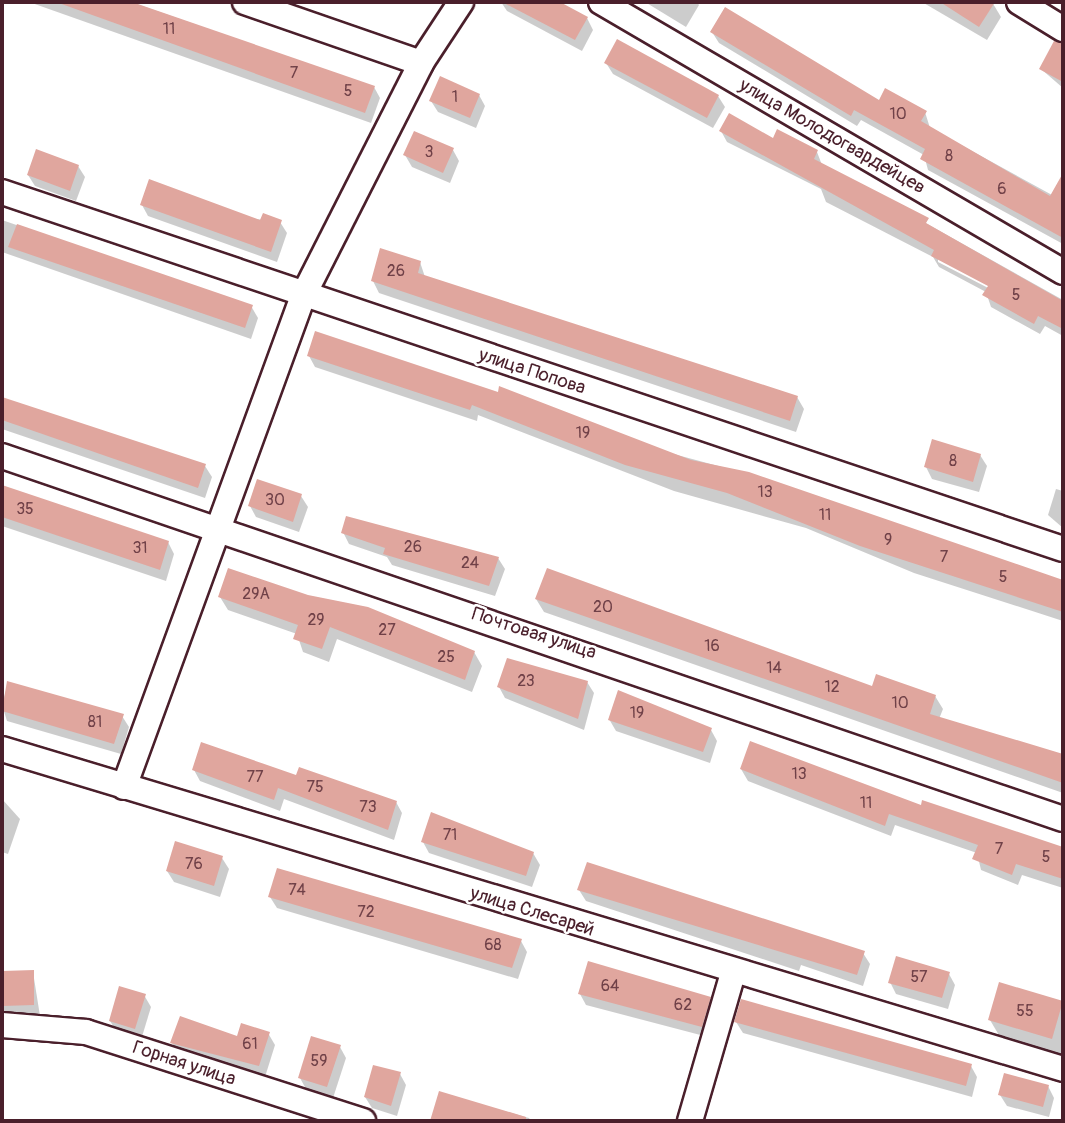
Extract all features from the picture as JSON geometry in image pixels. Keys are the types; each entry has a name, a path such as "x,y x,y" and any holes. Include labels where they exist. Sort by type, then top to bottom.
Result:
{"street":[{"path":"245,2 421,64"},
{"path":"124,787 216,528 303,296 421,64 461,2"},
{"name":"улица Молодогвардейцев","path":"601,2 1063,272"},
{"path":"1019,2 1063,29"},
{"name":"улица Попова","path":"2,192 303,296 1063,549"},
{"name":"Почтовая улица","path":"2,456 1063,819"},
{"name":"улица Слесарей","path":"2,749 733,973 1063,1069"},
{"path":"690,1121 733,973"},
{"name":"Горная улица","path":"2,1024 86,1032 363,1121"}],"building":[{"path":"56,2 132,2 375,86 365,113"},
{"path":"502,2 560,2 588,17 575,40"},
{"path":"940,2 995,2 979,27"},
{"path":"725,7 879,100 885,88 927,111 921,121 1050,196 1063,173 1063,238 920,159 925,149 854,110 851,116 710,32"},
{"path":"617,39 719,95 707,118 604,63"},
{"path":"1054,41 1063,44 1063,82 1039,69"},
{"path":"440,76 480,94 470,118 429,101"},
{"path":"729,113 773,138 777,129 818,150 814,159 929,218 926,223 1063,301 1063,329 1038,316 1034,324 982,295 988,286 931,256 934,250 719,131"},
{"path":"414,131 454,148 443,173 403,155"},
{"path":"36,149 79,165 70,191 27,175"},
{"path":"149,179 260,220 263,213 282,220 271,252 140,205"},
{"path":"17,224 253,305 245,328 8,247"},
{"path":"380,248 421,261 418,273 798,396 790,421 371,281"},
{"path":"315,331 498,392 499,386 691,460 749,472 1063,580 1063,612 860,546 727,493 625,465 472,405 470,410 307,356"},
{"path":"2,397 206,464 198,488 2,420"},
{"path":"932,439 981,454 973,482 924,467"},
{"path":"257,479 302,494 293,522 248,506"},
{"path":"2,485 169,541 160,570 2,517"},
{"path":"346,516 499,557 489,586 383,554 385,548 341,533"},
{"path":"228,568 308,595 368,607 475,651 465,680 330,627 322,649 293,639 298,625 218,597"},
{"path":"547,568 872,686 876,674 936,695 930,714 1063,754 1063,783 535,599"},
{"path":"507,658 588,681 578,719 497,687"},
{"path":"7,681 124,714 114,744 2,711"},
{"path":"618,690 712,728 703,752 608,720"},
{"path":"750,741 921,805 922,800 1063,847 1063,879 1016,864 1012,875 972,859 978,845 889,814 885,826 740,769"},
{"path":"201,742 296,775 299,767 397,801 388,830 278,788 274,800 192,770"},
{"path":"431,812 534,852 526,876 421,842"},
{"path":"175,841 223,856 214,886 166,871"},
{"path":"587,862 865,951 857,975 577,890"},
{"path":"277,868 522,939 512,968 268,897"},
{"path":"896,956 950,972 942,998 888,983"},
{"path":"588,961 711,997 702,1027 578,994"},
{"path":"34,970 34,1005 2,1006 2,971"},
{"path":"999,982 1063,1001 1052,1039 988,1020"},
{"path":"119,986 146,994 135,1029 109,1021"},
{"path":"741,999 972,1064 966,1086 734,1022"},
{"path":"180,1016 237,1036 241,1023 270,1032 259,1066 170,1043"},
{"path":"311,1036 341,1045 327,1087 298,1078"},
{"path":"373,1065 401,1072 391,1106 364,1097"},
{"path":"1004,1073 1049,1085 1043,1107 998,1095"},
{"path":"439,1091 526,1117 526,1121 430,1121"}]}
